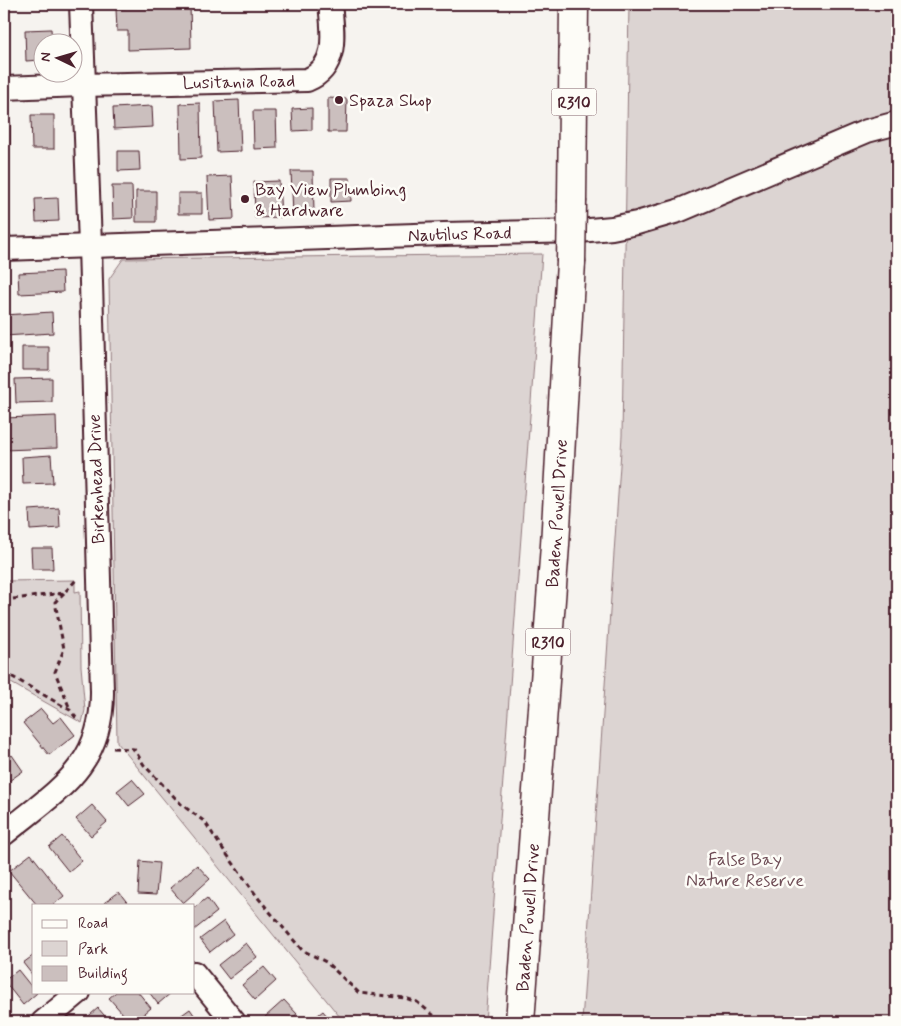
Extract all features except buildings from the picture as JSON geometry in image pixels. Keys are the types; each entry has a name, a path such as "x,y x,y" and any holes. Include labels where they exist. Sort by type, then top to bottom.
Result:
{"main road":[{"name":"Baden Powell Drive","path":"520,1022 555,554 571,262 574,4"}],"street":[{"name":"Birkenhead Drive","path":"4,834 71,778 86,758 95,741 100,723 102,698 90,246 80,4"},
{"name":"Lusitania Road","path":"4,88 307,80 324,70 330,55 333,35 330,4"},
{"name":"Nautilus Road","path":"4,249 579,231 612,228 678,211 859,134 897,123"},
{"path":"195,974 234,1022"},
{"path":"43,1022 77,994"}],"path":[{"path":"98,557 55,602 64,649 55,672 70,710 95,741 110,748 134,749 144,765 182,805 205,822 258,899 302,950 326,962 359,993 405,998 417,1002 442,1022"},
{"path":"4,600 64,593"},
{"path":"4,672 70,710"}],"green space":[{"name":"False Bay Nature Reserve","path":"629,4 897,4 897,1022 582,1022 622,436"},
{"path":"542,254 485,1022 344,1022 117,742 109,279 123,259"},
{"path":"75,580 75,592 80,591 81,666 85,710 82,723 4,679 4,581"}],"place":[{"name":"Spaza Shop","path":"339,100"},
{"name":"Bay View Plumbing & Hardware","path":"245,199"}]}
